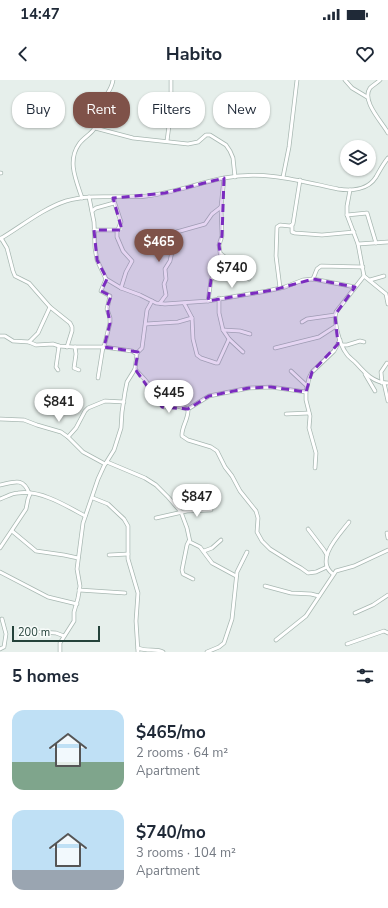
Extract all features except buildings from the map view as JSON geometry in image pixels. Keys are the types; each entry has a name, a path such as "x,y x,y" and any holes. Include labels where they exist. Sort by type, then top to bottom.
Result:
{"street":[{"path":"109,92 114,80"},
{"path":"167,141 171,110 171,80"},
{"path":"283,177 289,147 297,80"},
{"path":"345,80 352,88 367,97 372,109 388,133"},
{"path":"367,97 370,89 380,80"},
{"path":"82,198 74,177 73,158 79,144 95,128 133,138 190,144 198,142 207,135 210,135 226,145 230,151 233,158 235,177"},
{"path":"66,347 70,338 72,327 68,321 50,307 29,283 15,276 7,248 0,239 48,209 66,201 82,198 133,197 165,193 224,178 255,175 283,177 338,189 350,190 363,187 374,181 382,165 388,158"},
{"path":"208,300 211,280 220,262 219,245 222,236 221,207 224,178"},
{"path":"300,180 292,232 322,235 354,232"},
{"path":"350,190 347,215 358,244 364,276 336,312 336,326 346,353 364,373 373,380 385,383"},
{"path":"90,197 97,260 106,280 156,303 170,304 208,300 280,288 303,280 313,279 355,287"},
{"path":"113,198 121,226 117,234 119,242 123,251 132,261 126,272 121,288"},
{"path":"92,212 96,208 114,202"},
{"path":"160,303 166,295 164,284 166,279 165,269 170,261 174,247 173,233 205,224 212,214 221,207"},
{"path":"347,215 367,213 376,243"},
{"path":"280,288 276,256 277,227 280,225 292,225"},
{"path":"94,230 118,230"},
{"path":"358,244 388,242"},
{"path":"220,253 240,269 249,279"},
{"path":"228,278 234,264"},
{"path":"313,279 320,266 363,267"},
{"path":"364,276 386,294 388,304"},
{"path":"370,280 384,276"},
{"path":"98,378 110,323 107,307 110,298 109,295 101,291 106,280"},
{"path":"219,298 219,313 222,330 243,352"},
{"path":"60,652 60,643 73,623 77,604 79,590 76,570 80,536 85,516 98,479 114,450 122,428 124,392 127,382 135,369 136,353 142,348 147,310 152,301"},
{"path":"184,303 192,318 192,333 196,352 201,358 217,363 228,338"},
{"path":"29,342 38,333 50,307"},
{"path":"302,322 307,319 335,315"},
{"path":"146,324 178,322 192,318"},
{"path":"275,348 318,337 336,326"},
{"path":"222,330 240,331 250,334"},
{"path":"0,336 5,336 13,341 29,342 36,345 53,344 75,348 104,347 132,351 136,353"},
{"path":"315,468 316,453 309,428 309,413 306,403 307,386 312,372 334,351 340,340"},
{"path":"342,345 360,341 364,342"},
{"path":"58,370 56,367 59,346"},
{"path":"75,348 76,354 74,368 79,370"},
{"path":"387,363 381,372 385,383 388,400"},
{"path":"135,369 153,390 162,407 175,406 188,409 209,396 249,388 271,387 306,392"},
{"path":"291,371 307,386"},
{"path":"364,373 375,391"},
{"path":"175,406 173,391 178,387"},
{"path":"68,436 76,428 88,408 105,401 124,402"},
{"path":"188,409 188,416 182,431 182,436 188,440 214,448 217,451 240,491 256,511 258,518 258,535 266,546 308,573 316,572 327,567"},
{"path":"286,414 309,413"},
{"path":"0,419 24,420 61,432 68,436 83,452 106,463 145,478 156,485 181,512 187,528 189,541 182,570 183,574 192,578"},
{"path":"0,485 20,482 30,493"},
{"path":"0,499 16,493 30,493 62,504 85,516"},
{"path":"0,548 1,543 12,531 26,509 30,493"},
{"path":"92,498 108,504 127,522 129,531 128,554 130,568 139,600 136,621 138,652"},
{"path":"156,518 187,511 211,510"},
{"path":"333,574 327,567 327,555 330,547 348,522"},
{"path":"308,529 327,555"},
{"path":"12,531 36,551 78,558"},
{"path":"387,533 388,538"},
{"path":"204,551 212,548 220,540"},
{"path":"189,541 200,547 212,563 236,576"},
{"path":"276,640 306,616 333,574 338,570 354,566 388,550"},
{"path":"207,652 224,644 232,619 236,576 239,566 248,552"},
{"path":"109,556 128,554"},
{"path":"0,572 48,597 77,604"},
{"path":"265,586 291,593 319,596"},
{"path":"79,590 125,593"},
{"path":"355,613 373,605 388,595"},
{"path":"0,649 4,647 6,634 2,619"},
{"path":"347,644 384,631 388,633"},
{"path":"40,632 56,633 64,636"},
{"path":"138,648 147,652 159,650 163,652"}],"highlighted area":[{"path":"224,178 222,236 219,245 221,259 211,280 208,301 273,290 313,279 355,287 335,315 338,344 312,372 306,392 271,387 249,388 209,396 188,409 162,407 135,369 138,352 104,347 110,323 107,307 111,296 101,291 107,279 97,260 94,230 122,230 113,198 165,193"}]}
